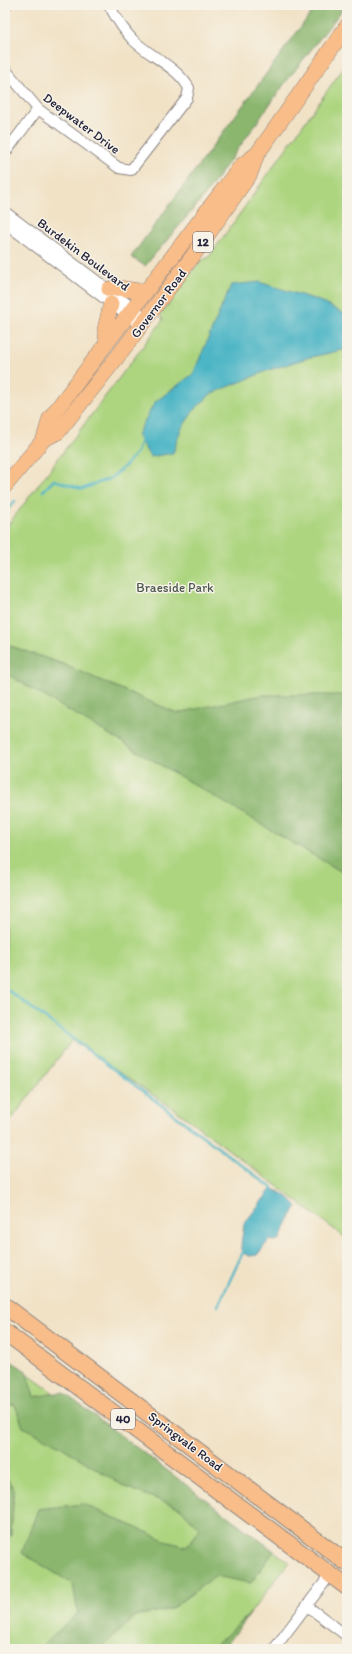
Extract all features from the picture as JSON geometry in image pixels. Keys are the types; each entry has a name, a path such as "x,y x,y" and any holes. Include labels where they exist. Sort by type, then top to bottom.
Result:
{"highway":[{"name":"Springvale Road","path":"5,1306 347,1563"},
{"name":"Springvale Road","path":"5,1332 347,1588"}],"main road":[{"name":"Governor Road","path":"44,439 58,432 144,322 235,196 250,174 257,154 347,26"},
{"name":"Governor Road","path":"5,486 44,439 50,418 107,342 241,166 257,154"},
{"path":"109,289 119,288 145,292"},
{"path":"107,342 105,330 111,304"}],"street":[{"name":"Deepwater Drive","path":"5,69 38,109 119,168 131,170 187,98 189,88 184,79 134,41 120,25 109,5"},
{"path":"5,153 38,109"},
{"name":"Burdekin Boulevard","path":"5,212 109,289 130,312 144,322"},
{"name":"Burdekin Boulevard","path":"5,223 111,304 130,312"},
{"path":"274,1649 330,1575"},
{"path":"307,1606 347,1636"}],"green space":[{"path":"317,5 346,5 285,83 206,194 145,266 131,257"},
{"name":"Braeside Park","path":"347,63 347,1239 184,1116 72,1040 5,1128 5,529 163,320 160,315 200,261 209,257"},
{"path":"5,644 60,663 177,713 262,695 347,695 347,875 5,673"},
{"path":"5,1357 26,1371 34,1397 63,1392 274,1551 251,1583 215,1576 171,1609 136,1616 100,1649 39,1649 78,1613 73,1584 22,1553 38,1509 83,1504 169,1542 187,1547 200,1529 180,1508 125,1487 60,1446 23,1427 15,1405 5,1405"},
{"path":"5,1358 289,1562 223,1649 5,1649"},
{"path":"5,1476 14,1489 11,1535 5,1542"},
{"path":"251,1613 223,1649 211,1649"}],"water":[{"path":"259,282 317,300 347,315 347,349 307,358 269,370 211,394 195,409 181,429 173,453 150,457 137,435 155,402 193,374 231,285"},
{"path":"272,1188 288,1197 297,1206 280,1239 275,1241 269,1240 257,1255 249,1256 243,1253 241,1245 244,1224"}],"waterway":[{"path":"43,491 54,480 82,489 111,478 125,466 137,452 142,438"},
{"path":"5,512 15,501"},
{"path":"5,988 272,1188 271,1191"},
{"path":"218,1306 244,1250"},
{"path":"5,1505 8,1496"}]}
